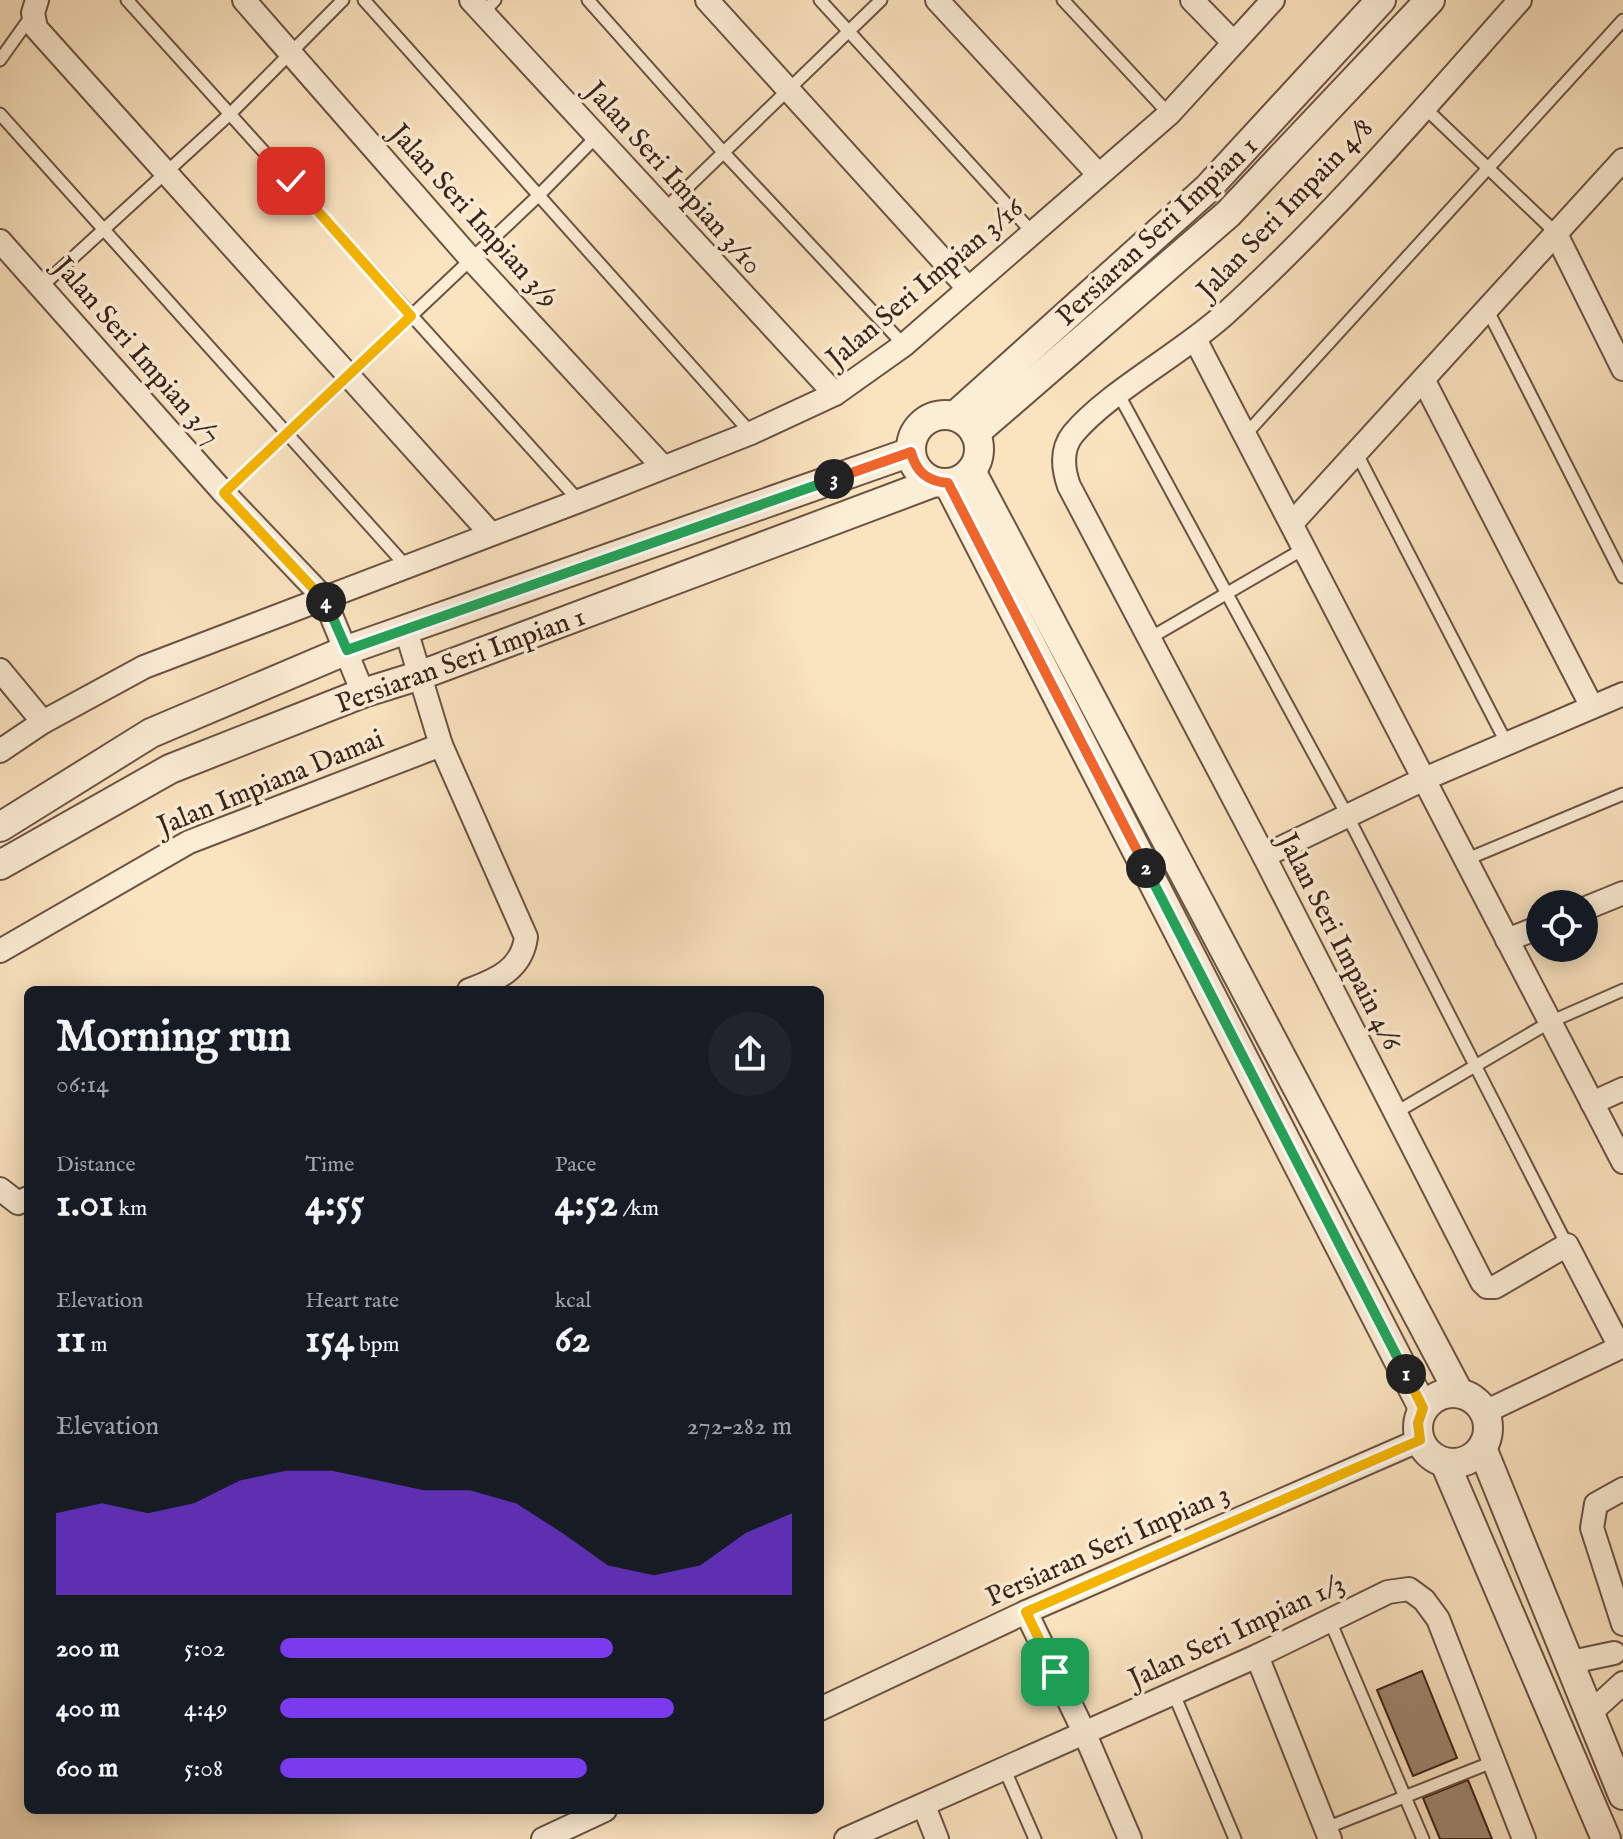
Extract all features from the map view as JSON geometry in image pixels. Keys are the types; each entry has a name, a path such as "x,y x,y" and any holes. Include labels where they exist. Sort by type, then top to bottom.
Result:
{"street":[{"name":"Jalan Seri Impian 3/9","path":"244,0 470,258 663,467"},
{"path":"707,0 968,288"},
{"path":"937,0 1098,174"},
{"path":"1192,0 1233,42"},
{"name":"Jalan Seri Impian 3/16","path":"0,751 43,722 144,667 579,501 751,433 835,394 904,345 1169,114 1273,0"},
{"name":"Persiaran Seri Impian 1","path":"965,424 1207,189 1381,0"},
{"path":"1430,0 1228,214 965,424 929,418 912,439 911,452 914,465 951,479 1459,1393"},
{"name":"Jalan Seri Impain 4/8","path":"1070,436 1195,339 1284,256 1520,0"},
{"name":"Jalan Seri Impian 3/10","path":"483,4 663,210 835,394"},
{"path":"35,7 36,28 491,534"},
{"path":"1293,522 1623,160"},
{"path":"1555,232 1623,369"},
{"name":"Jalan Seri Impian 3/7","path":"0,241 224,493 324,598 363,693"},
{"path":"1195,339 1293,522 1422,780 1623,1162"},
{"path":"1424,381 1592,707"},
{"path":"951,479 978,459 965,424"},
{"name":"Jalan Seri Impain 4/6","path":"1070,436 1063,461 1069,486 1487,1287 1495,1287 1567,1245"},
{"name":"Persiaran Seri Impian 1","path":"0,827 151,733 347,650 911,452"},
{"path":"951,479 1423,1408"},
{"name":"Persiaran Seri Impian 1","path":"0,865 170,769 363,693 421,675 951,479"},
{"path":"406,630 441,745 526,937 524,953 501,978 480,986"},
{"path":"0,670 43,722"},
{"path":"1264,856 1422,780 1623,694"},
{"name":"Jalan Impiana Damai","path":"0,951 189,842 441,745"},
{"path":"1598,903 1623,893"},
{"path":"1507,940 1526,933"},
{"path":"1592,1103 1623,1089"},
{"path":"0,1189 18,1203 24,1200"},
{"path":"1485,1412 1621,1346 1567,1245"},
{"path":"1445,1393 1459,1393 1478,1403 1485,1412 1488,1430 1482,1448 1472,1458 1445,1463 1434,1458 1420,1440 1418,1423 1423,1408 1445,1393"},
{"name":"Persiaran Seri Impian 3","path":"824,1707 1026,1612 1420,1440"},
{"path":"1482,1448 1623,1795"},
{"path":"1445,1463 1606,1839"},
{"path":"1623,1489 1596,1504 1592,1514 1592,1528 1623,1624"},
{"name":"Jalan Seri Impian 1/3","path":"846,1839 1257,1656 1388,1592 1409,1589 1424,1600 1438,1619 1495,1761"},
{"path":"1026,1612 1084,1732 1130,1839"},
{"path":"1567,1663 1618,1647 1615,1669 1623,1680 1589,1714"},
{"path":"1257,1656 1328,1834"},
{"path":"1495,1761 1524,1839"},
{"path":"924,1806 937,1839"},
{"path":"543,1839 596,1814"}],"lane":[{"path":"127,0 579,501"},
{"path":"42,286 231,113 293,54 343,0"},
{"path":"364,0 751,433"},
{"path":"588,0 724,153 904,345"},
{"path":"820,0 1032,232"},
{"path":"663,210 881,0"},
{"path":"1063,0 1169,114"},
{"path":"0,60 35,7"},
{"path":"1246,434 1623,20"},
{"path":"1424,107 1555,232"},
{"path":"0,114 406,566"},
{"path":"224,493 539,195 597,136"},
{"path":"1488,311 1623,577"},
{"path":"1119,395 1347,815 1567,1245"},
{"path":"1357,454 1507,744"},
{"path":"1150,638 1306,547"},
{"path":"1464,861 1623,794"},
{"path":"1395,1113 1550,1022 1623,990"},
{"path":"1330,1621 1423,1839"},
{"path":"1173,1692 1235,1839"},
{"path":"1328,1834 1495,1761"},
{"path":"1004,1768 1035,1839"}],"building":[{"path":"1422,1671 1457,1758 1413,1776 1377,1690"},
{"path":"1468,1780 1492,1839 1440,1839 1423,1798"}],"route":[{"path":"291,181 411,316 224,493 324,598 347,650 911,452 914,465 923,475 935,482 948,483 1423,1408 1418,1423 1420,1440 1026,1612 1055,1672"}]}
